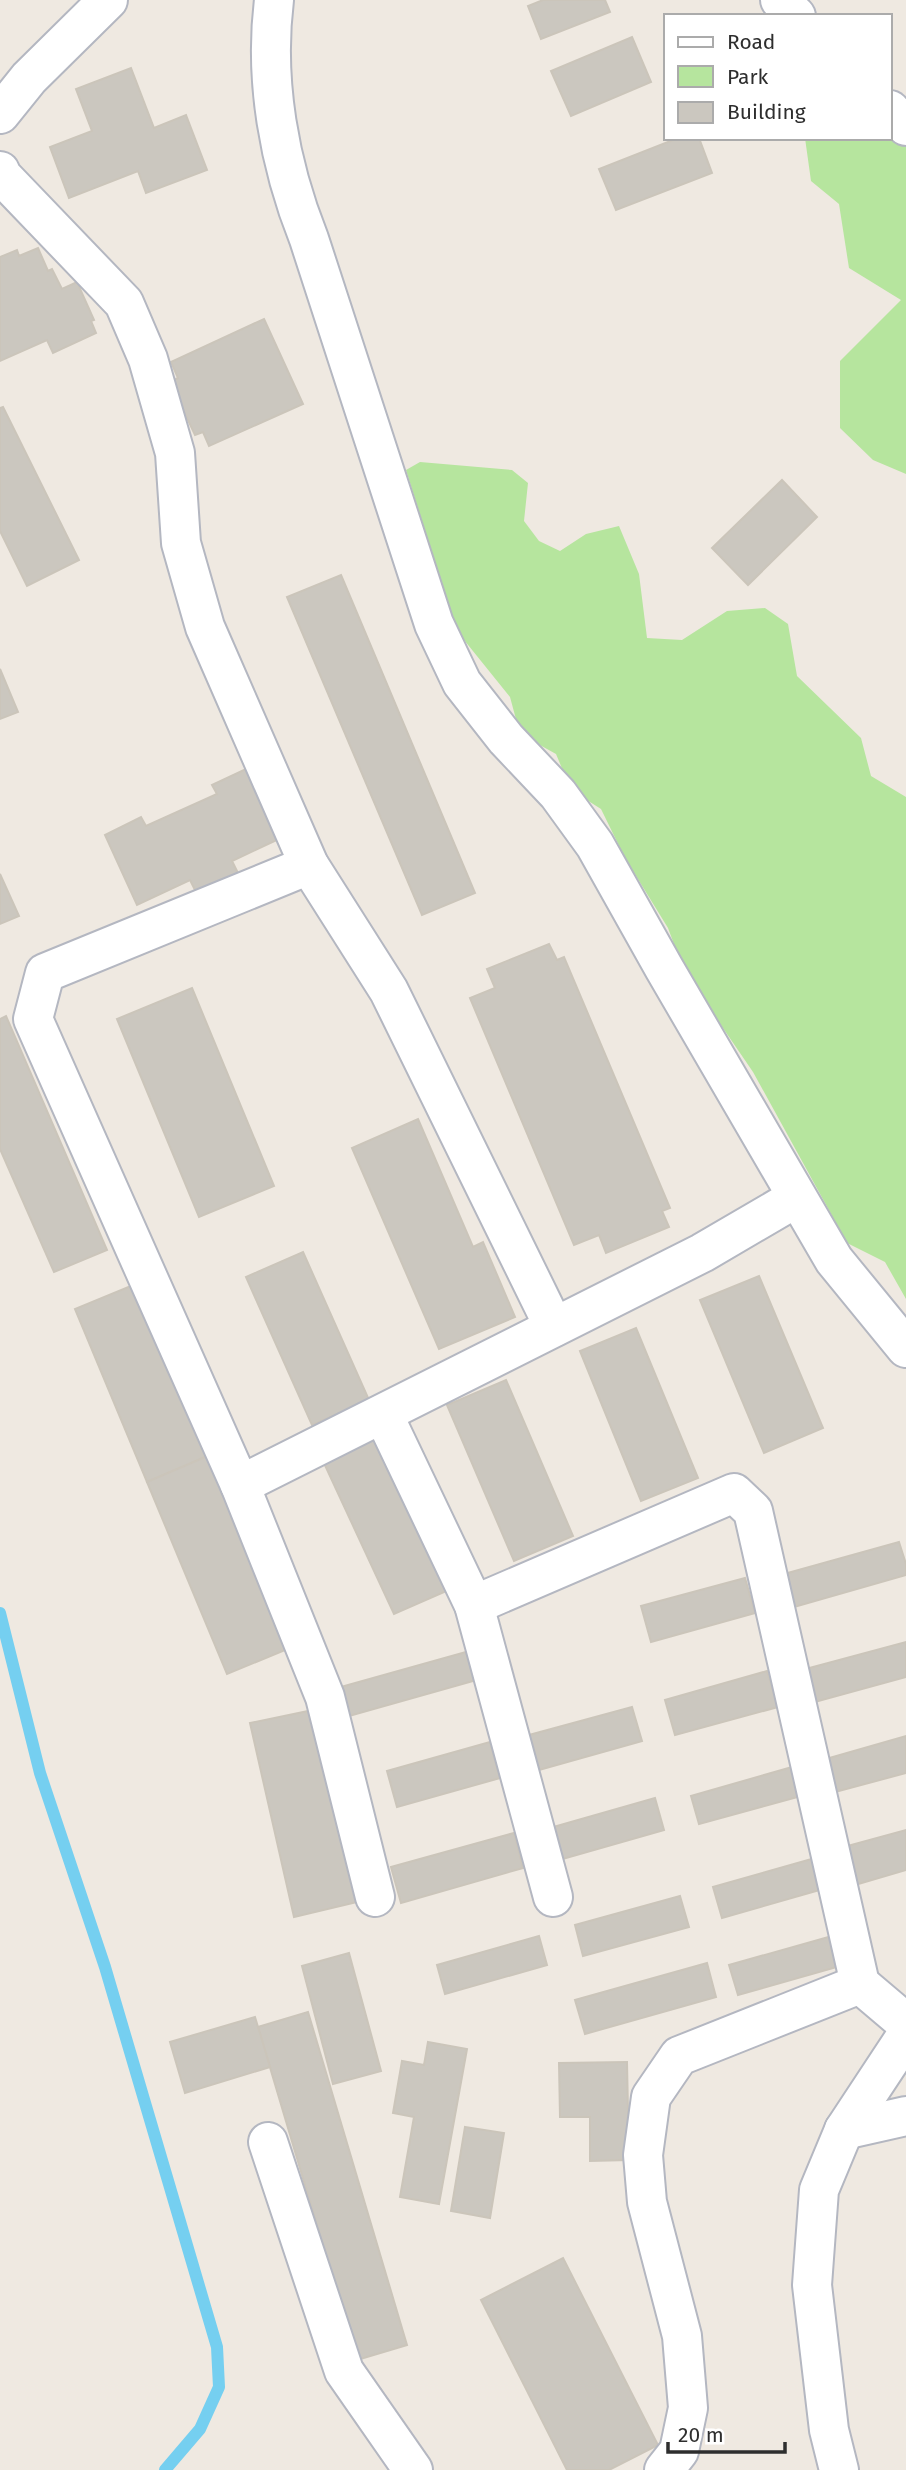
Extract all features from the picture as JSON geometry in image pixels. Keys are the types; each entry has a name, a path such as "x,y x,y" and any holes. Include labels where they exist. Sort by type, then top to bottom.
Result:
{"street":[{"path":"0,114 29,78 108,0"},
{"path":"274,0 270,33 280,148 295,204 309,239 434,624 462,683 506,739 558,794 595,845 834,1260 906,1348"},
{"path":"780,0 794,14"},
{"path":"892,112 906,126"},
{"path":"0,171 124,303 148,359 175,453 181,543 205,627 309,865 389,991 554,1327"},
{"path":"309,865 45,973 33,1019 240,1485 325,1697 374,1897"},
{"path":"240,1485 702,1253 796,1198"},
{"path":"383,1414 474,1605 553,1897"},
{"path":"474,1605 734,1493 753,1511 860,1984 906,2023"},
{"path":"664,2470 679,2451 688,2409 682,2336 647,2202 643,2155 651,2097 679,2056 860,1984"},
{"path":"839,2470 829,2430 812,2286 818,2190 845,2130 906,2036"},
{"path":"845,2130 906,2116"},
{"path":"268,2142 344,2371 413,2470"}],"green space":[{"path":"892,131 906,144 906,474 873,460 840,428 840,361 901,300 849,268 839,204 811,181 805,140 892,140"},
{"path":"420,462 512,470 528,483 524,521 539,541 560,551 586,534 619,526 639,574 647,638 682,640 727,611 765,608 788,624 797,676 861,738 871,776 906,797 906,1299 885,1262 847,1243 753,1072 684,971 668,928 625,858 601,809 571,790 556,754 520,734 510,697 456,630 406,470"}],"building":[{"path":"543,0 605,0 610,12 541,39 528,6"},
{"path":"632,37 651,82 571,116 551,71"},
{"path":"131,68 154,128 186,115 207,170 146,193 138,171 69,198 50,147 92,131 76,89"},
{"path":"673,140 700,140 712,173 616,210 599,169"},
{"path":"38,248 48,271 52,269 62,289 77,282 94,320 91,321 96,333 53,353 47,340 0,361 0,257 17,250 19,256"},
{"path":"264,319 303,404 209,446 203,432 195,435 170,382 178,378 171,362"},
{"path":"3,407 79,560 27,586 0,531 0,408"},
{"path":"782,480 817,517 748,585 712,548"},
{"path":"341,575 475,893 422,915 287,597"},
{"path":"0,669 18,712 0,719"},
{"path":"248,768 281,838 232,861 239,875 197,894 190,880 137,905 105,835 141,817 146,826 217,794 212,785"},
{"path":"0,874 19,916 0,924"},
{"path":"549,944 557,960 564,957 670,1208 662,1211 669,1227 606,1253 599,1235 574,1245 470,998 495,988 487,969"},
{"path":"192,988 274,1186 199,1217 117,1019"},
{"path":"6,1016 107,1250 54,1272 0,1149 0,1019"},
{"path":"418,1119 473,1247 483,1242 515,1317 439,1349 352,1148"},
{"path":"303,1252 369,1400 312,1425 246,1277"},
{"path":"759,1276 823,1428 764,1453 700,1300"},
{"path":"138,1283 210,1455 147,1482 75,1309"},
{"path":"636,1328 698,1478 641,1501 580,1351"},
{"path":"506,1380 573,1536 514,1561 447,1405"},
{"path":"380,1435 451,1589 394,1614 323,1461"},
{"path":"210,1455 290,1648 227,1674 147,1482"},
{"path":"899,1542 906,1564 906,1575 787,1609 777,1576"},
{"path":"745,1578 755,1613 651,1642 641,1606"},
{"path":"906,1642 906,1677 811,1703 802,1670"},
{"path":"473,1650 480,1679 349,1716 341,1687"},
{"path":"767,1671 778,1707 675,1735 665,1700"},
{"path":"632,1707 642,1741 539,1770 529,1735"},
{"path":"313,1710 357,1902 294,1917 250,1723"},
{"path":"906,1736 906,1773 835,1792 826,1759"},
{"path":"490,1742 500,1778 397,1807 387,1771"},
{"path":"792,1767 801,1796 699,1824 691,1796"},
{"path":"655,1798 664,1830 559,1860 550,1828"},
{"path":"906,1830 906,1870 855,1885 844,1847"},
{"path":"514,1833 523,1868 401,1903 391,1867"},
{"path":"815,1858 823,1889 722,1918 713,1887"},
{"path":"680,1896 689,1927 583,1956 575,1925"},
{"path":"539,1936 547,1965 445,1994 437,1965"},
{"path":"832,1936 840,1966 738,1995 729,1965"},
{"path":"349,1953 381,2071 333,2084 302,1966"},
{"path":"707,1963 716,1997 585,2034 575,2000"},
{"path":"308,2012 407,2345 357,2360 258,2027"},
{"path":"255,2017 270,2067 185,2093 170,2042"},
{"path":"428,2042 467,2049 439,2204 400,2197 414,2117 393,2113 402,2061 424,2065"},
{"path":"627,2062 629,2160 590,2161 590,2117 560,2117 559,2063"},
{"path":"465,2127 504,2133 490,2218 451,2211"},
{"path":"563,2258 658,2445 609,2470 567,2470 481,2300"}],"waterway":[{"path":"0,1613 40,1773 105,1967 217,2347 219,2387 200,2429 165,2470"}]}
